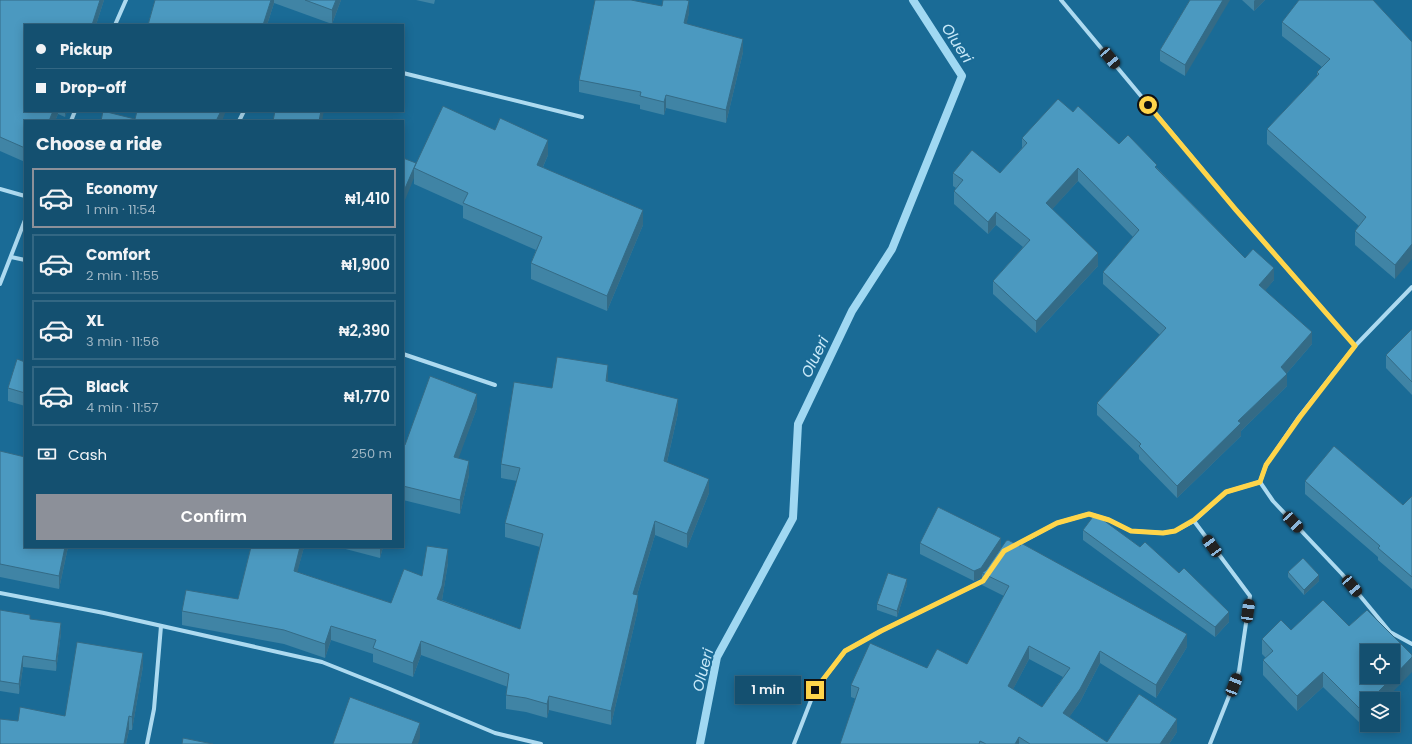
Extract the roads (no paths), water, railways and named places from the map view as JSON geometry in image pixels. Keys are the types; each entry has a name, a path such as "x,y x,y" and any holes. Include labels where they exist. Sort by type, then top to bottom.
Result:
{"street":[{"path":"115,24 126,0"},
{"path":"1061,0 1236,210 1355,346"},
{"path":"404,73 582,118"},
{"path":"0,189 24,196"},
{"path":"0,284 24,223"},
{"path":"11,257 24,260"},
{"path":"1260,482 1266,465 1300,417 1355,346 1412,287"},
{"path":"404,354 495,385"},
{"path":"1010,548 1057,523 1089,514 1109,520 1131,531 1163,533 1175,531 1194,520 1226,492 1260,482"},
{"path":"1260,482 1273,501 1342,574 1390,632 1412,644"},
{"path":"1194,520 1250,596 1239,671 1210,744"},
{"path":"794,744 815,690 845,651 881,631 983,581 987,575"},
{"path":"0,593 104,613 322,662 495,733 541,744"},
{"path":"147,744 154,709 161,626"}],"waterway":[{"name":"Olueri","path":"700,744 717,657 793,518 798,424 852,311 892,249 962,76 913,0"}]}
